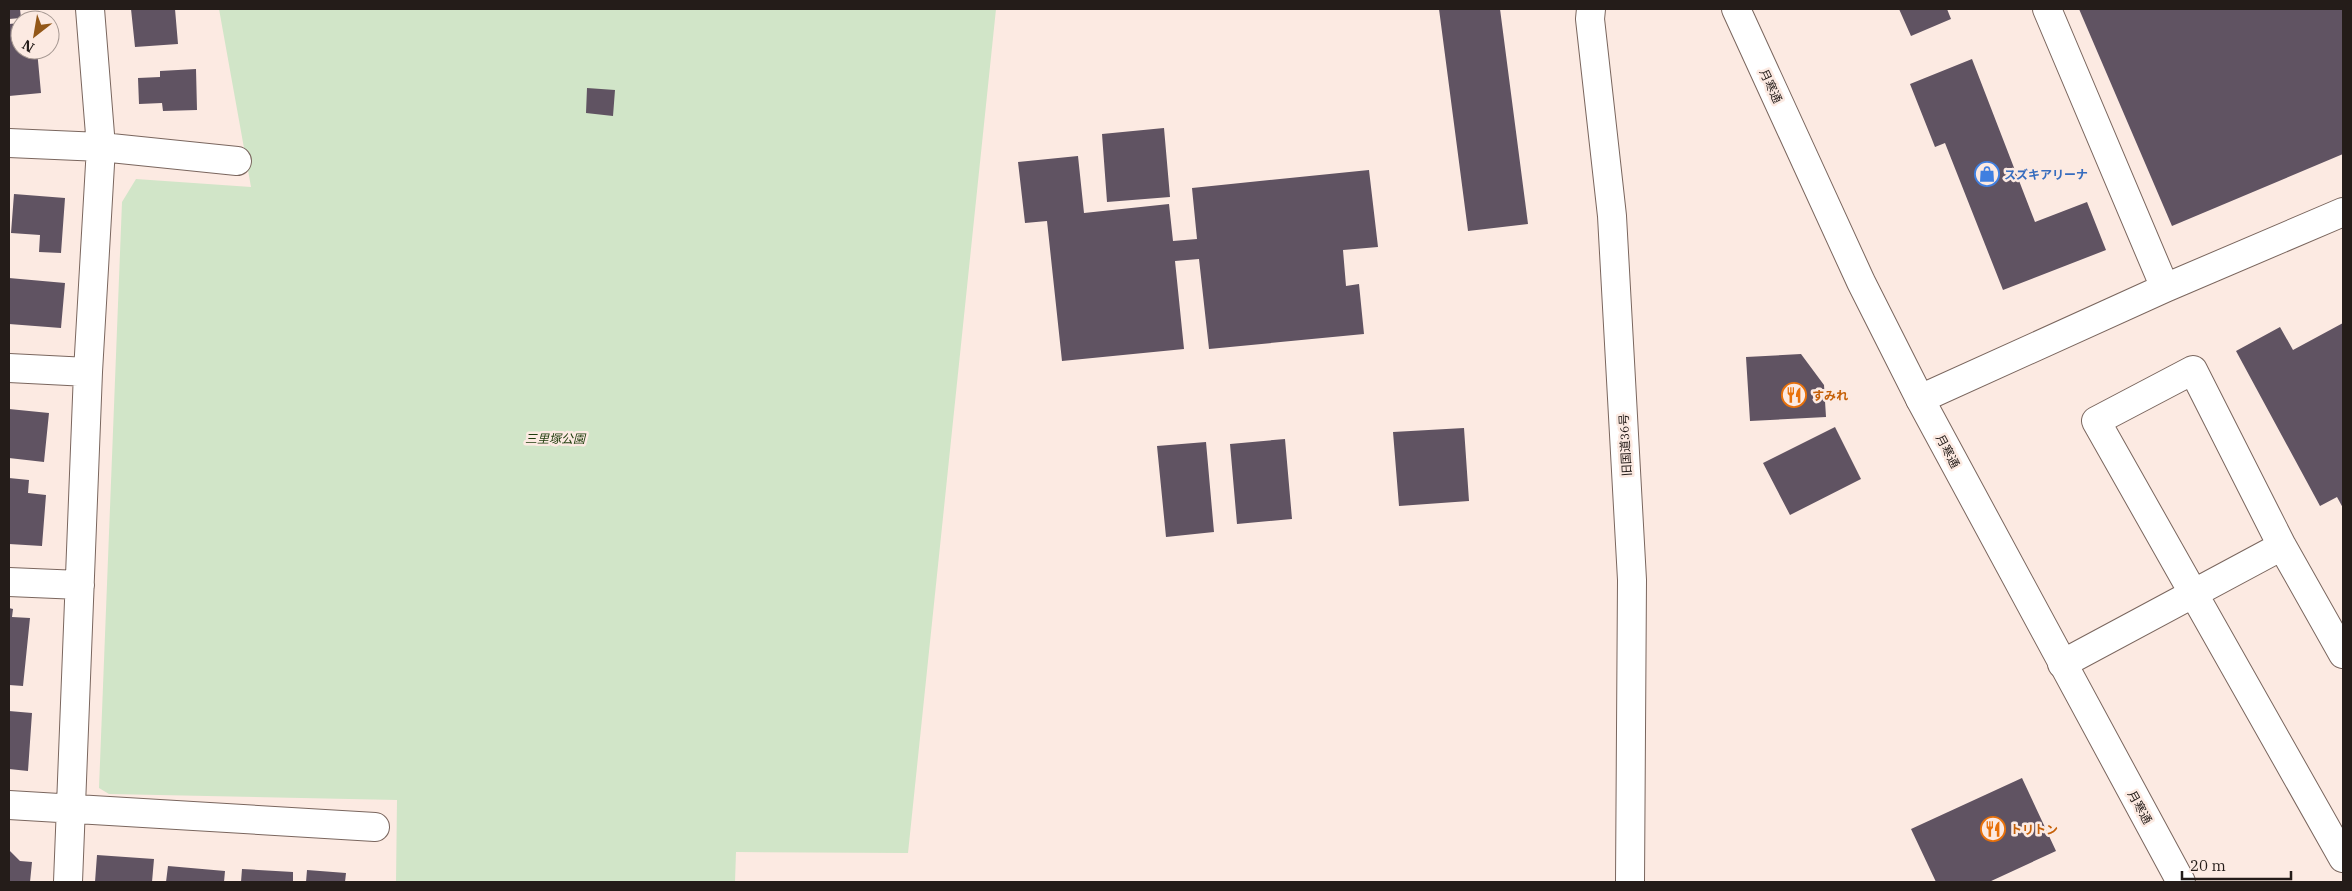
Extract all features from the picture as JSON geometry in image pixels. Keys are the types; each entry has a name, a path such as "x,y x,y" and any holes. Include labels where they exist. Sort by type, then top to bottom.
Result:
{"main road":[{"path":"68,882 88,372 101,147 90,9"},
{"name":"旧国道36号","path":"1591,9 1590,20 1612,216 1632,580 1630,882"},
{"name":"月寒通","path":"1736,9 1862,282 1920,399 2181,882"},
{"path":"2047,9 2165,288"},
{"path":"9,143 101,147 237,161"},
{"path":"1920,399 2165,288 2343,212"},
{"path":"9,368 88,372"},
{"path":"2343,654 2282,546 2193,370 2096,421 2343,858"},
{"path":"2062,664 2194,595 2282,546"},
{"path":"9,582 80,585"},
{"path":"9,805 375,827"}],"green space":[{"name":"三里塚公園","path":"219,9 996,9 908,853 736,852 735,882 396,882 397,800 109,794 99,788 122,202 136,179 251,187"}],"building":[{"path":"9,9 20,9 10,10 9,19"},
{"path":"131,9 175,9 178,44 135,47"},
{"path":"1439,9 1500,9 1528,224 1468,231"},
{"path":"1899,9 1947,9 1951,19 1911,36"},
{"path":"2079,9 2343,9 2343,154 2172,226"},
{"path":"9,24 10,60 38,60 41,93 9,96"},
{"name":"スズキアリーナ","path":"1972,59 2035,222 2087,202 2106,250 2003,290 1945,143 1935,147 1910,84"},
{"path":"196,69 197,110 163,111 162,103 139,104 138,78 160,77 160,71"},
{"path":"587,88 615,90 613,116 586,113"},
{"path":"1164,128 1170,197 1107,202 1102,134"},
{"path":"1078,156 1084,213 1169,204 1173,241 1197,239 1192,188 1369,170 1378,247 1343,250 1346,286 1359,284 1364,334 1209,349 1199,259 1175,261 1184,349 1062,361 1047,221 1025,223 1018,162"},
{"path":"14,194 65,198 61,253 39,252 40,235 11,233"},
{"path":"9,278 65,283 61,328 9,324"},
{"path":"2343,323 2343,508 2337,497 2320,506 2236,351 2280,327 2293,350"},
{"path":"1801,354 1824,385 1826,417 1750,421 1746,357"},
{"path":"9,409 49,413 44,462 9,458"},
{"path":"1835,427 1861,479 1790,515 1763,463"},
{"path":"1464,428 1469,501 1399,506 1393,432"},
{"path":"1285,439 1292,519 1237,524 1230,444"},
{"path":"1206,442 1214,532 1166,537 1157,446"},
{"path":"9,478 29,480 28,493 46,495 42,546 9,544"},
{"path":"9,608 13,609 12,617 30,618 23,686 9,685"},
{"path":"9,711 32,713 28,771 9,769"},
{"path":"2022,778 2056,851 1989,882 1936,882 1911,829"},
{"path":"9,850 20,861 32,862 30,882 9,882"},
{"path":"97,855 154,859 152,882 95,882"},
{"path":"168,866 225,871 224,882 166,882"},
{"path":"242,869 293,872 293,882 241,882"},
{"path":"307,870 346,873 345,882 306,882"}],"place":[{"name":"スズキアリーナ","path":"1987,174"},
{"name":"すみれ","path":"1794,395"},
{"name":"トリトン","path":"1993,829"}]}
